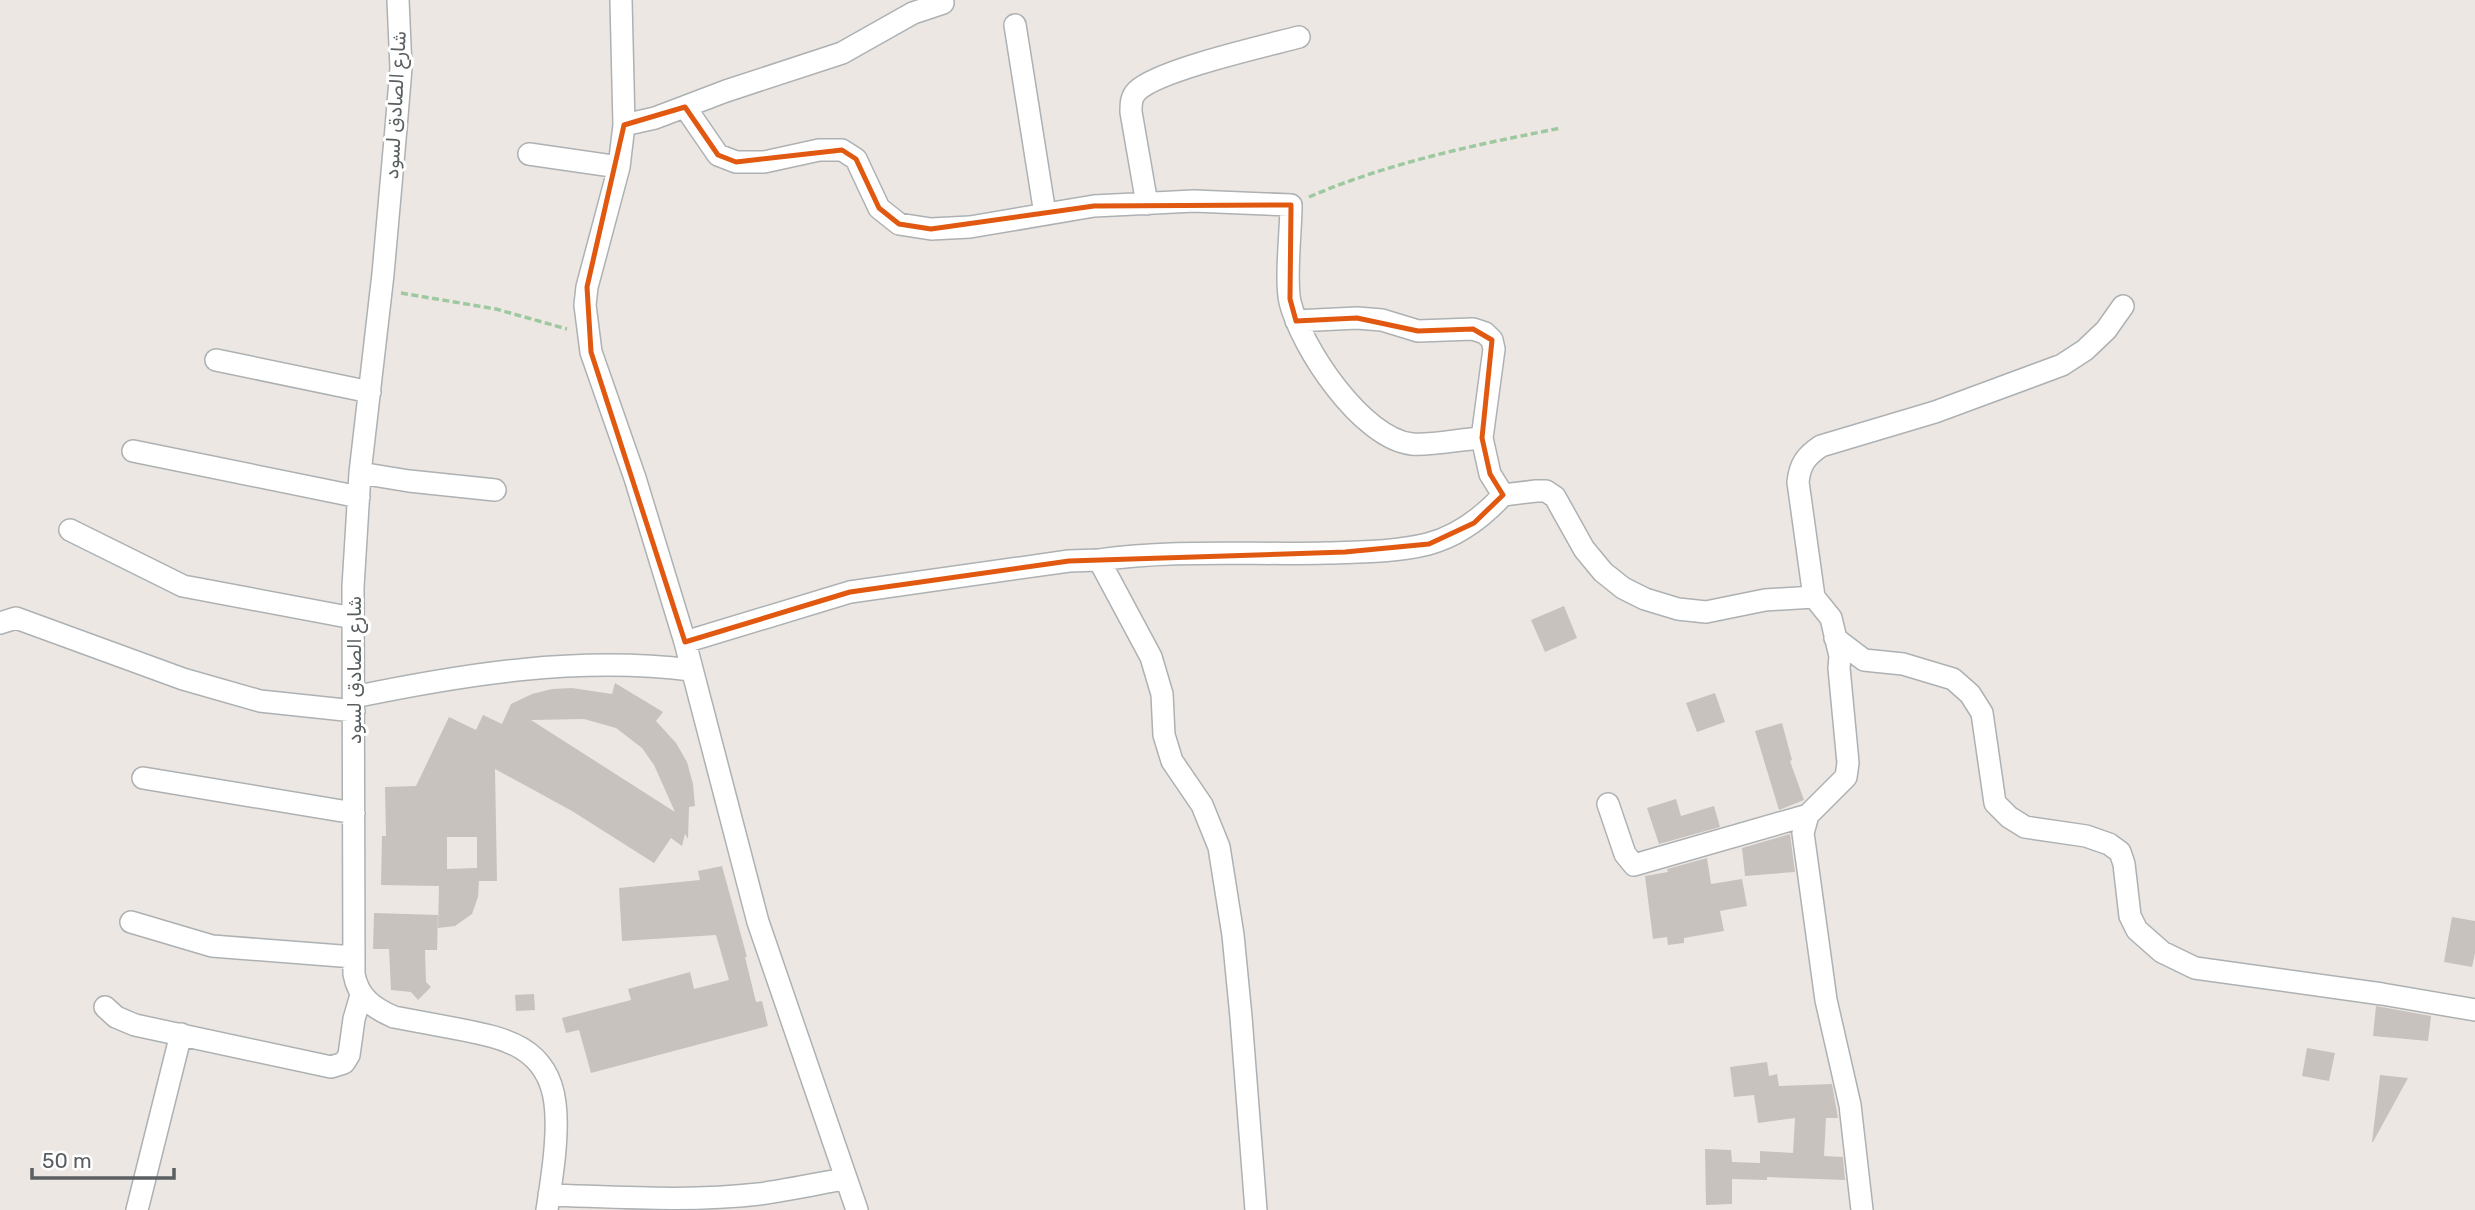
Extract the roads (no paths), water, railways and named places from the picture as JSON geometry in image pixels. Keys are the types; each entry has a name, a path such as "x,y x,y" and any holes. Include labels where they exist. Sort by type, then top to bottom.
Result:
{"street":[{"name":"شارع الصادق لسود","path":"361,995 356,987 354,957 354,618 360,472 382,290 401,68 398,0"},
{"path":"621,0 624,125 619,167 587,287 585,306 591,352 635,478 685,642 758,922 844,1179 857,1210"},
{"path":"624,125 655,118 726,91 842,53 913,13 943,3"},
{"path":"1015,25 1045,214"},
{"path":"1147,204 1131,112 1131,98 1138,89 1165,75 1298,37"},
{"path":"685,107 718,155 736,162 764,162 819,150 842,150 856,159 879,208 900,224 932,229 970,228 1094,206 1194,201 1291,205 1290,299 1296,321 1308,346 1351,405 1382,432 1411,444 1482,438"},
{"path":"529,154 619,167"},
{"path":"1862,1210 1850,1105 1826,1000 1803,833 1808,816 1846,777 1848,763 1840,656 1830,618 1814,597 1798,482 1800,469 1807,456 1821,446 1935,412 2062,365 2085,351 2106,330 2123,306"},
{"path":"1296,321 1357,318 1382,320 1418,331 1473,329 1485,333 1492,340 1494,349 1482,438 1490,474 1503,495"},
{"path":"216,360 370,392"},
{"path":"133,450 359,497"},
{"path":"360,472 409,481 495,490"},
{"path":"685,642 850,592 1069,561 1142,555 1345,552 1429,544 1474,523 1503,495 1536,491 1546,491 1555,497 1584,549 1603,572 1623,588 1645,599 1678,609 1706,612 1765,600 1814,597"},
{"path":"70,530 183,586 354,618"},
{"path":"1099,560 1151,657 1162,694 1164,735 1172,761 1202,805 1219,846 1233,935 1256,1210"},
{"path":"0,622 16,618 183,679 260,701 354,704 428,682 523,670 608,664 691,670"},
{"path":"1835,638 1864,660 1903,664 1953,679 1970,694 1982,713 1995,803 2008,817 2025,827 2085,835 2109,844 2120,852 2130,916 2137,930 2162,952 2195,968 2475,1010"},
{"path":"143,778 354,813"},
{"path":"1608,804 1625,854 1634,865 1808,816"},
{"path":"131,922 212,946 354,957"},
{"path":"105,1007 116,1017 135,1025 331,1067 344,1063 349,1055 354,1019 361,995 394,1017 489,1035 507,1041 530,1053 543,1067 556,1105 553,1169 548,1202 759,1194 844,1179"},
{"path":"137,1210 181,1034"}]}
